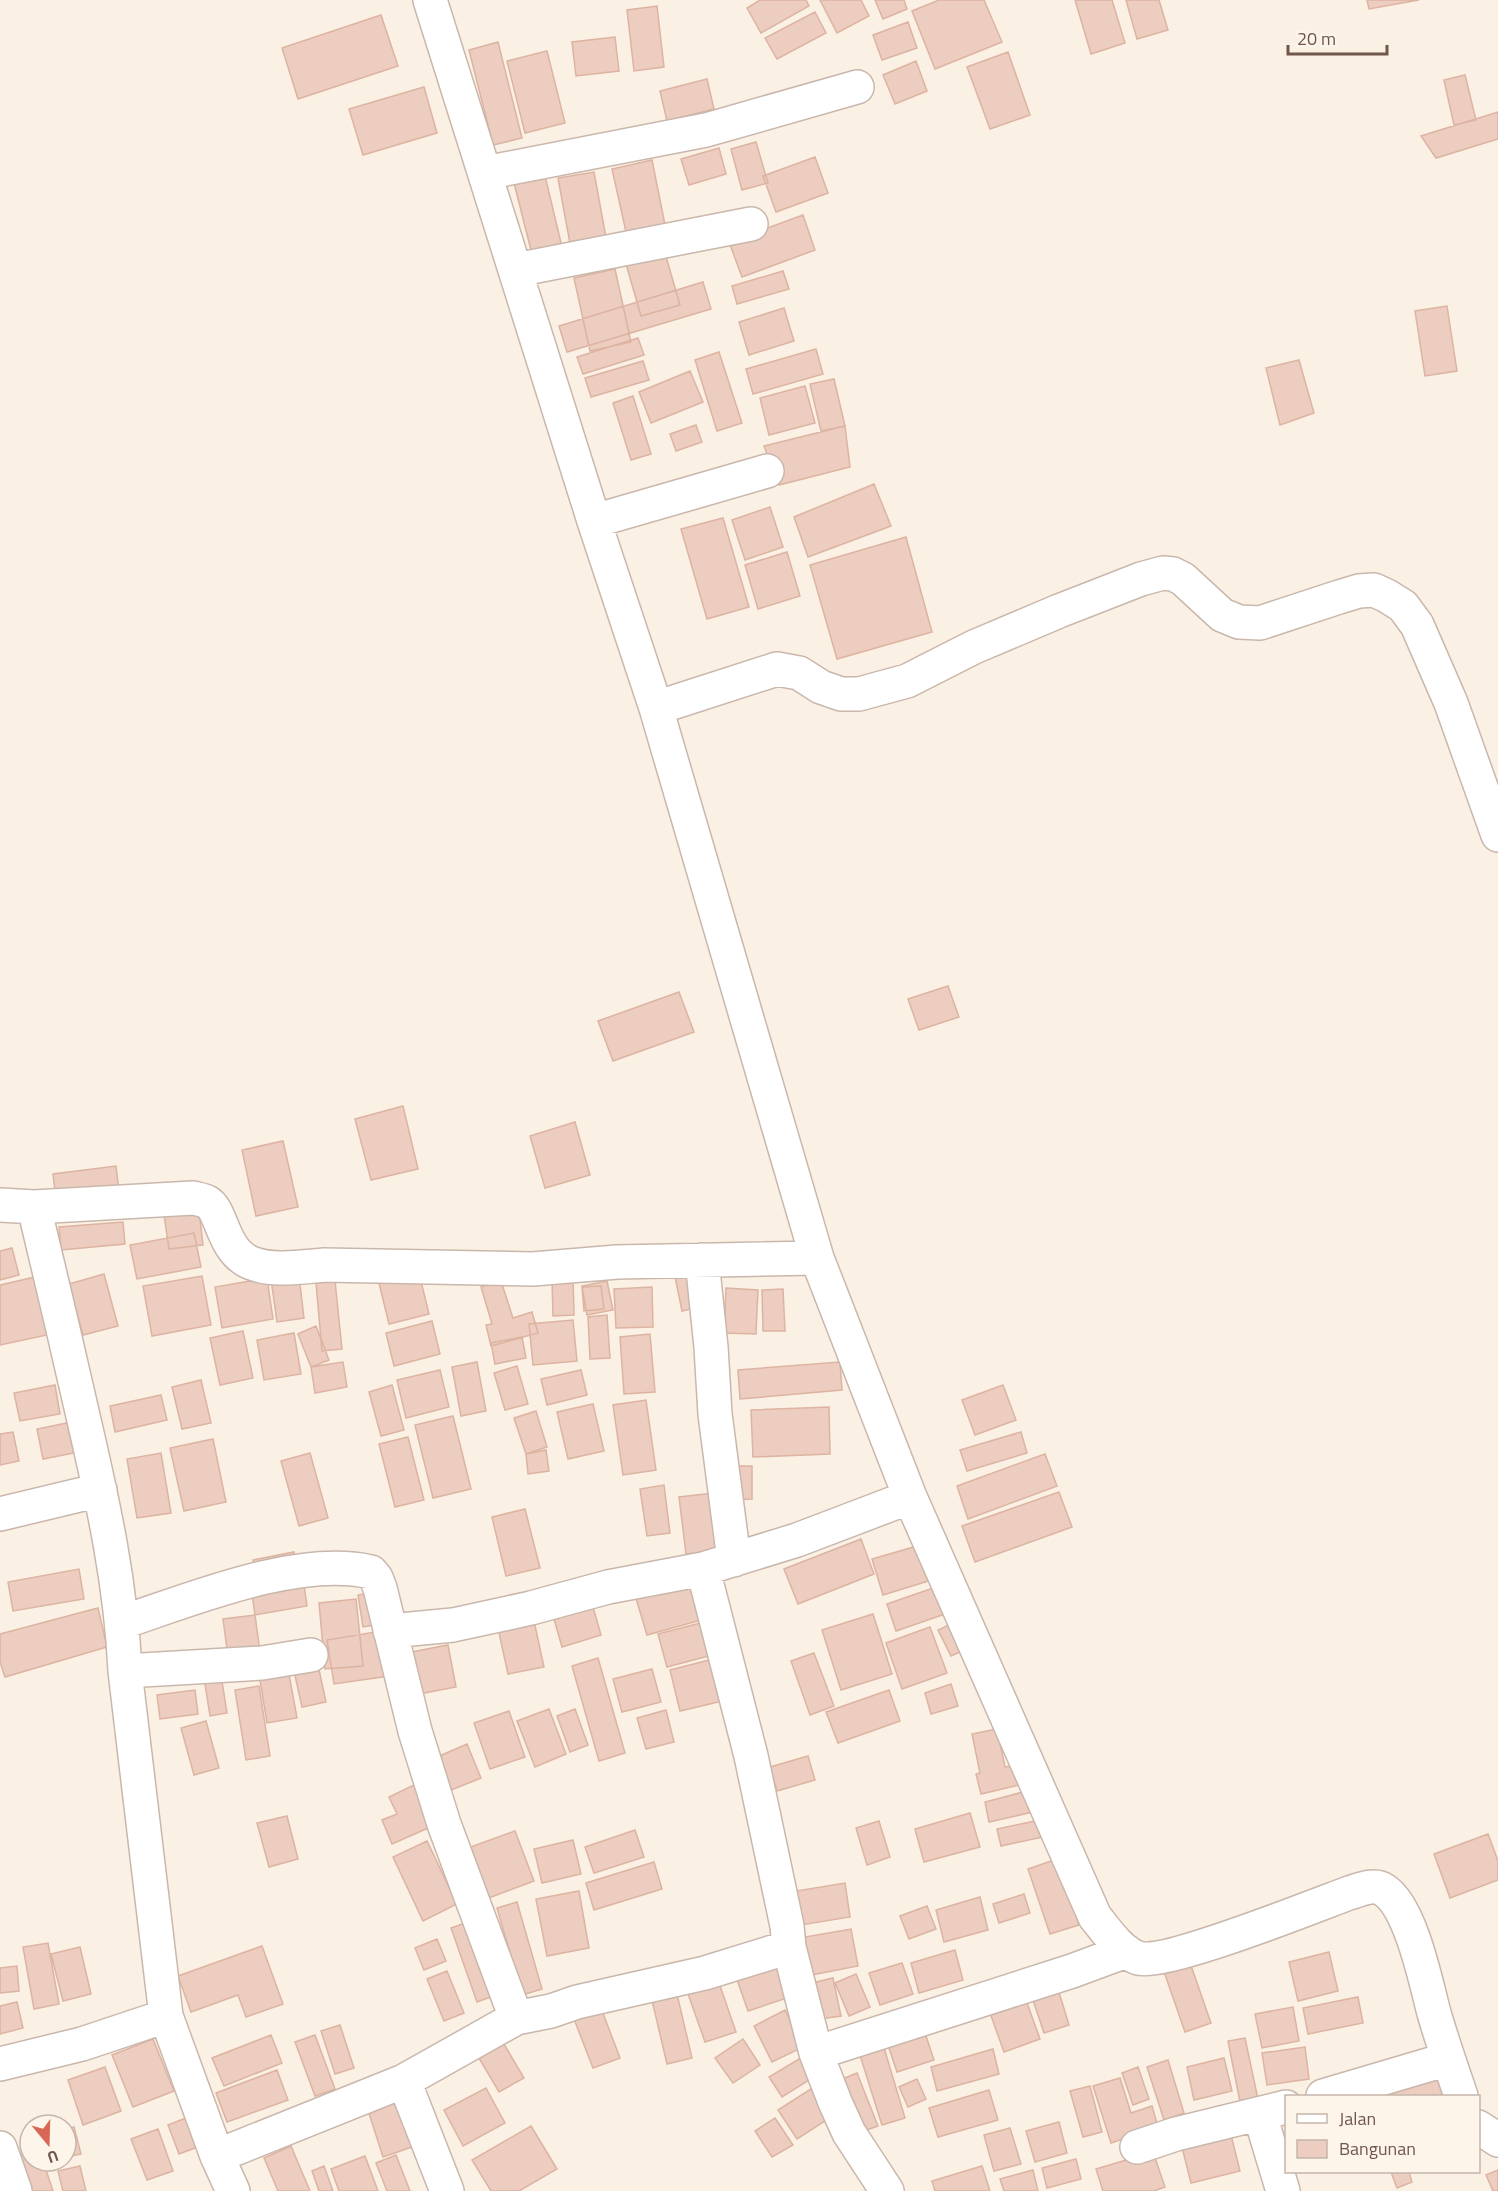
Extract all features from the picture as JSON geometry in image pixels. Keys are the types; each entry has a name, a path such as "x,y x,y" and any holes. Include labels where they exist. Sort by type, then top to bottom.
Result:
{"street":[{"path":"430,0 594,521 656,708 817,1258 910,1497 1095,1917 1126,1951 1137,1958 1148,1959 1166,1956 1282,1919 1349,1893 1373,1887 1383,1888 1401,1912 1419,1953 1460,2095"},
{"path":"485,173 706,130 857,87"},
{"path":"516,270 751,224"},
{"path":"594,521 767,471"},
{"path":"656,708 777,669 799,673 821,687 841,694 859,694 907,681 974,647 1059,611 1141,579 1164,573 1173,573 1183,579 1222,615 1239,622 1260,623 1359,591 1374,590 1403,606 1418,625 1451,703 1498,836"},
{"path":"0,1205 34,1207 193,1198 208,1202 214,1209 230,1246 238,1254 250,1262 265,1266 294,1268 324,1265 533,1269 618,1262 817,1258"},
{"path":"34,1207 100,1490 123,1622 125,1671 166,2016 217,2156 233,2191"},
{"path":"702,1260 715,1414 734,1560"},
{"path":"0,1514 100,1490"},
{"path":"390,1631 453,1625 531,1608 608,1587 703,1569 797,1540 910,1497"},
{"path":"123,1622 238,1584 311,1569 357,1569 371,1572 376,1578 415,1731 444,1824 516,2018"},
{"path":"703,1569 751,1756 787,1926 789,1947 816,2053 849,2133 887,2191"},
{"path":"125,1671 262,1663 310,1655"},
{"path":"217,2156 404,2081 516,2018 705,1973 789,1947"},
{"path":"816,2053 1053,1978 1126,1951"},
{"path":"0,2064 82,2044 166,2016"},
{"path":"1330,2095 1449,2059"},
{"path":"404,2081 447,2191"},
{"path":"1137,2147 1176,2134 1274,2111 1283,2191"},
{"path":"1480,2128 1498,2140"},
{"path":"0,2148 15,2191"}],"building":[{"path":"760,0 806,0 809,6 761,33 747,8"},
{"path":"820,0 861,0 869,16 837,33"},
{"path":"875,0 904,0 907,9 883,19"},
{"path":"939,0 984,0 1002,42 935,69 912,11"},
{"path":"1075,0 1112,0 1125,43 1091,54"},
{"path":"1126,0 1159,0 1168,30 1137,39"},
{"path":"1367,0 1419,0 1369,9"},
{"path":"657,6 664,67 634,71 627,10"},
{"path":"815,12 826,33 777,59 765,38"},
{"path":"381,15 398,66 298,99 282,48"},
{"path":"908,22 917,48 882,60 873,35"},
{"path":"615,37 619,71 576,76 572,42"},
{"path":"498,42 522,138 493,145 469,50"},
{"path":"547,51 565,123 525,133 507,61"},
{"path":"1008,52 1030,115 990,129 967,67"},
{"path":"916,61 927,91 895,104 883,75"},
{"path":"1465,75 1476,120 1454,125 1444,80"},
{"path":"707,79 714,109 667,121 660,91"},
{"path":"424,87 437,133 363,155 349,109"},
{"path":"1498,112 1498,139 1436,158 1421,136"},
{"path":"756,142 768,183 742,190 731,149"},
{"path":"719,148 726,174 689,185 681,159"},
{"path":"815,157 828,193 776,212 763,176"},
{"path":"652,160 665,225 626,232 612,169"},
{"path":"594,172 607,243 571,249 558,178"},
{"path":"545,176 562,247 532,254 514,183"},
{"path":"803,215 815,250 742,277 729,242"},
{"path":"665,253 680,305 641,316 626,264"},
{"path":"615,269 631,342 590,351 574,278"},
{"path":"783,271 789,289 737,304 732,286"},
{"path":"703,282 711,309 567,352 559,326"},
{"path":"1447,306 1457,371 1425,376 1415,311"},
{"path":"784,308 794,341 749,355 739,322"},
{"path":"638,338 644,355 583,374 577,357"},
{"path":"816,349 823,374 753,394 746,369"},
{"path":"719,352 742,423 717,431 695,360"},
{"path":"1299,360 1314,413 1280,425 1266,368"},
{"path":"643,361 649,380 591,397 585,378"},
{"path":"690,371 703,402 651,423 639,392"},
{"path":"834,379 845,426 821,431 810,384"},
{"path":"805,386 815,423 769,435 760,398"},
{"path":"633,396 651,454 631,460 613,403"},
{"path":"696,425 702,442 676,451 670,434"},
{"path":"845,426 850,467 779,485 764,446"},
{"path":"874,484 891,526 808,557 794,517"},
{"path":"770,507 783,547 745,560 732,520"},
{"path":"723,518 749,607 707,619 681,529"},
{"path":"906,537 932,632 837,659 810,565"},
{"path":"787,552 800,596 758,609 745,565"},
{"path":"948,986 959,1017 919,1030 908,999"},
{"path":"679,992 694,1032 613,1061 598,1021"},
{"path":"403,1106 418,1169 371,1180 355,1119"},
{"path":"575,1122 590,1175 545,1188 530,1136"},
{"path":"283,1141 298,1207 256,1216 242,1150"},
{"path":"116,1166 119,1191 56,1199 53,1174"},
{"path":"199,1210 203,1245 169,1249 164,1215"},
{"path":"123,1222 125,1244 61,1250 59,1227"},
{"path":"194,1233 201,1267 137,1279 130,1245"},
{"path":"12,1248 19,1275 0,1280 0,1251"},
{"path":"692,1268 699,1307 682,1311 674,1272"},
{"path":"419,1273 429,1314 389,1324 379,1283"},
{"path":"104,1274 118,1326 83,1335 69,1284"},
{"path":"202,1276 211,1325 152,1336 143,1286"},
{"path":"299,1276 304,1318 277,1322 271,1279"},
{"path":"35,1277 47,1335 0,1345 0,1285"},
{"path":"267,1278 273,1319 222,1328 215,1287"},
{"path":"573,1278 574,1315 553,1316 552,1279"},
{"path":"335,1281 342,1349 322,1351 316,1283"},
{"path":"501,1281 513,1318 532,1312 538,1333 491,1346 486,1325 492,1324 481,1287"},
{"path":"607,1281 613,1310 587,1315 582,1286"},
{"path":"601,1286 604,1309 584,1311 582,1287"},
{"path":"652,1287 653,1327 616,1328 614,1289"},
{"path":"726,1288 758,1290 756,1334 724,1333"},
{"path":"783,1289 785,1331 763,1331 762,1290"},
{"path":"607,1315 610,1358 590,1359 588,1317"},
{"path":"573,1320 577,1361 533,1365 529,1324"},
{"path":"432,1321 440,1354 394,1366 386,1333"},
{"path":"316,1326 329,1360 311,1367 298,1334"},
{"path":"243,1331 253,1378 220,1385 210,1338"},
{"path":"294,1333 301,1374 264,1380 257,1340"},
{"path":"650,1334 655,1392 624,1394 620,1337"},
{"path":"522,1337 526,1358 495,1364 491,1343"},
{"path":"343,1362 347,1387 315,1393 311,1367"},
{"path":"477,1362 486,1411 461,1416 452,1367"},
{"path":"840,1362 842,1390 740,1399 738,1370"},
{"path":"517,1366 528,1404 505,1410 494,1373"},
{"path":"440,1370 449,1407 406,1418 397,1380"},
{"path":"581,1370 587,1395 547,1405 541,1379"},
{"path":"201,1380 211,1423 182,1429 172,1387"},
{"path":"55,1385 60,1414 20,1421 14,1393"},
{"path":"392,1385 404,1430 381,1436 369,1392"},
{"path":"1003,1385 1016,1420 975,1435 962,1400"},
{"path":"161,1395 167,1420 115,1432 110,1406"},
{"path":"646,1400 656,1470 623,1475 613,1405"},
{"path":"593,1404 604,1451 568,1459 557,1412"},
{"path":"829,1407 830,1454 753,1457 751,1410"},
{"path":"536,1411 547,1447 526,1454 514,1418"},
{"path":"453,1416 471,1489 433,1498 415,1425"},
{"path":"67,1423 74,1453 43,1459 37,1429"},
{"path":"13,1432 19,1461 0,1465 0,1434"},
{"path":"1021,1432 1027,1453 967,1471 960,1450"},
{"path":"408,1437 424,1500 395,1507 379,1444"},
{"path":"213,1439 226,1502 184,1511 170,1448"},
{"path":"546,1450 549,1471 528,1474 526,1454"},
{"path":"161,1453 171,1513 137,1518 127,1459"},
{"path":"310,1453 328,1518 299,1526 281,1461"},
{"path":"1045,1454 1057,1486 968,1519 957,1486"},
{"path":"729,1466 752,1466 752,1499 729,1500"},
{"path":"664,1485 670,1533 647,1536 640,1489"},
{"path":"1059,1492 1072,1527 975,1562 962,1526"},
{"path":"714,1493 720,1550 686,1554 679,1497"},
{"path":"525,1509 540,1568 506,1576 492,1517"},
{"path":"861,1539 874,1574 798,1604 784,1569"},
{"path":"924,1544 935,1579 883,1595 872,1559"},
{"path":"294,1552 298,1570 257,1579 253,1560"},
{"path":"79,1569 84,1599 13,1611 8,1582"},
{"path":"694,1579 705,1619 647,1635 635,1595"},
{"path":"304,1585 307,1606 255,1615 252,1594"},
{"path":"939,1586 948,1613 896,1631 887,1604"},
{"path":"370,1593 375,1625 363,1627 358,1595"},
{"path":"356,1599 363,1666 325,1669 319,1603"},
{"path":"593,1607 601,1635 562,1647 554,1619"},
{"path":"98,1608 107,1647 5,1677 0,1662 0,1634"},
{"path":"873,1614 892,1674 841,1690 822,1630"},
{"path":"255,1615 260,1652 228,1657 223,1619"},
{"path":"534,1621 544,1667 508,1674 498,1628"},
{"path":"708,1621 716,1654 667,1667 658,1634"},
{"path":"957,1621 969,1648 951,1656 938,1630"},
{"path":"930,1627 947,1673 902,1689 886,1643"},
{"path":"381,1631 389,1676 334,1684 327,1640"},
{"path":"448,1645 456,1687 419,1694 411,1652"},
{"path":"814,1653 834,1706 810,1715 791,1661"},
{"path":"316,1656 326,1702 302,1707 292,1662"},
{"path":"721,1657 731,1699 680,1711 670,1670"},
{"path":"598,1658 625,1753 599,1761 572,1666"},
{"path":"220,1669 227,1713 210,1716 203,1671"},
{"path":"288,1669 297,1718 267,1723 259,1674"},
{"path":"652,1669 661,1702 622,1712 613,1679"},
{"path":"951,1684 958,1706 931,1714 925,1693"},
{"path":"259,1686 270,1756 246,1760 235,1690"},
{"path":"195,1690 198,1714 160,1719 157,1695"},
{"path":"889,1690 900,1721 838,1743 826,1712"},
{"path":"549,1709 566,1754 535,1767 517,1721"},
{"path":"575,1709 588,1745 570,1752 557,1716"},
{"path":"666,1710 674,1742 646,1749 637,1718"},
{"path":"509,1711 525,1757 490,1769 474,1723"},
{"path":"206,1721 219,1768 194,1775 181,1728"},
{"path":"997,1729 1005,1767 1018,1765 1023,1784 981,1794 976,1774 980,1773 972,1734"},
{"path":"467,1744 481,1778 451,1790 437,1757"},
{"path":"808,1756 815,1780 777,1791 770,1767"},
{"path":"422,1781 435,1825 392,1844 382,1820 397,1814 389,1797"},
{"path":"1027,1791 1033,1812 989,1822 985,1802"},
{"path":"970,1813 980,1847 924,1862 915,1829"},
{"path":"287,1816 298,1859 269,1867 257,1823"},
{"path":"1040,1820 1043,1837 1001,1846 997,1829"},
{"path":"879,1821 890,1857 867,1865 856,1828"},
{"path":"635,1830 644,1857 594,1873 585,1847"},
{"path":"515,1831 534,1881 486,1899 468,1848"},
{"path":"1488,1834 1498,1861 1498,1880 1450,1898 1434,1854"},
{"path":"573,1840 581,1874 542,1883 534,1849"},
{"path":"427,1841 457,1904 423,1921 393,1857"},
{"path":"1057,1859 1079,1925 1050,1934 1028,1869"},
{"path":"654,1862 662,1889 594,1910 586,1883"},
{"path":"845,1883 850,1917 801,1925 796,1891"},
{"path":"579,1891 589,1948 547,1956 536,1899"},
{"path":"1024,1894 1030,1913 999,1923 993,1904"},
{"path":"980,1897 988,1930 944,1942 936,1910"},
{"path":"517,1902 542,1989 522,1995 497,1908"},
{"path":"927,1906 936,1929 909,1939 900,1916"},
{"path":"474,1920 499,1994 477,2002 451,1928"},
{"path":"851,1929 858,1966 806,1976 799,1938"},
{"path":"437,1939 446,1961 424,1970 415,1948"},
{"path":"48,1943 59,2004 34,2009 23,1947"},
{"path":"262,1946 283,2004 246,2017 238,1995 191,2012 178,1976"},
{"path":"80,1947 91,1994 63,2001 51,1954"},
{"path":"955,1950 963,1980 919,1993 911,1963"},
{"path":"1329,1952 1338,1991 1298,2001 1289,1962"},
{"path":"1188,1957 1211,2023 1185,2032 1162,1966"},
{"path":"781,1959 793,1996 748,2011 735,1974"},
{"path":"902,1963 913,1994 880,2005 869,1973"},
{"path":"17,1966 19,1991 0,1993 0,1968"},
{"path":"447,1971 464,2013 444,2021 427,1979"},
{"path":"856,1974 870,2007 849,2016 835,1983"},
{"path":"833,1978 841,2016 820,2019 812,1983"},
{"path":"718,1980 736,2032 705,2042 687,1991"},
{"path":"1058,1989 1069,2025 1044,2033 1032,1997"},
{"path":"676,1990 692,2058 667,2064 651,1996"},
{"path":"1358,1997 1363,2023 1308,2034 1303,2008"},
{"path":"1026,2000 1040,2039 1004,2052 990,2013"},
{"path":"17,2002 23,2028 0,2034 0,2006"},
{"path":"1293,2007 1299,2041 1262,2048 1255,2014"},
{"path":"601,2008 620,2058 593,2068 574,2019"},
{"path":"785,2010 803,2047 772,2062 754,2026"},
{"path":"340,2025 354,2068 335,2074 321,2031"},
{"path":"923,2027 934,2060 897,2072 886,2039"},
{"path":"498,2034 524,2078 499,2092 473,2048"},
{"path":"271,2035 282,2063 224,2086 212,2058"},
{"path":"315,2035 335,2089 315,2096 295,2042"},
{"path":"1245,2038 1259,2104 1241,2107 1228,2041"},
{"path":"153,2039 174,2091 133,2107 112,2055"},
{"path":"743,2039 760,2065 733,2083 715,2058"},
{"path":"882,2041 905,2118 882,2125 858,2049"},
{"path":"1305,2047 1309,2079 1267,2085 1262,2053"},
{"path":"993,2049 999,2074 937,2091 931,2067"},
{"path":"804,2056 817,2075 782,2097 769,2077"},
{"path":"1224,2058 1232,2091 1194,2100 1187,2067"},
{"path":"1168,2060 1184,2113 1164,2120 1147,2067"},
{"path":"105,2067 121,2111 83,2125 68,2080"},
{"path":"1138,2067 1149,2099 1133,2105 1122,2073"},
{"path":"277,2070 288,2100 227,2122 216,2093"},
{"path":"1437,2072 1443,2095 1383,2095 1381,2086"},
{"path":"857,2073 878,2126 861,2132 840,2080"},
{"path":"1120,2078 1131,2113 1152,2106 1158,2127 1111,2143 1093,2086"},
{"path":"917,2079 926,2099 908,2107 899,2087"},
{"path":"817,2085 836,2114 797,2139 778,2110"},
{"path":"1090,2086 1102,2132 1083,2137 1070,2091"},
{"path":"486,2088 505,2123 463,2146 444,2110"},
{"path":"989,2090 998,2120 938,2137 929,2108"},
{"path":"396,2097 412,2147 383,2157 367,2107"},
{"path":"191,2116 203,2145 179,2154 168,2125"},
{"path":"775,2118 793,2145 772,2157 755,2131"},
{"path":"1059,2122 1067,2153 1035,2162 1026,2131"},
{"path":"531,2126 557,2169 519,2191 491,2191 472,2160"},
{"path":"1010,2128 1021,2164 994,2171 984,2135"},
{"path":"158,2129 173,2171 147,2180 131,2139"},
{"path":"1231,2135 1240,2171 1191,2183 1182,2147"},
{"path":"291,2146 310,2191 278,2191 264,2158"},
{"path":"1153,2152 1165,2187 1154,2191 1103,2191 1096,2169"},
{"path":"396,2155 410,2191 387,2191 376,2163"},
{"path":"365,2156 378,2191 339,2191 331,2169"},
{"path":"1076,2159 1081,2179 1047,2188 1042,2168"},
{"path":"80,2166 86,2191 63,2191 58,2173 78,2173"},
{"path":"324,2166 333,2191 319,2191 312,2171"},
{"path":"982,2166 990,2191 935,2191 932,2181"},
{"path":"1033,2170 1038,2191 1004,2191 1000,2179"},
{"path":"1498,2170 1498,2191 1493,2191 1486,2175"},
{"path":"20,2173 47,2173 53,2191 26,2191"},
{"path":"1391,2173 1409,2173 1412,2182 1397,2188"}]}
